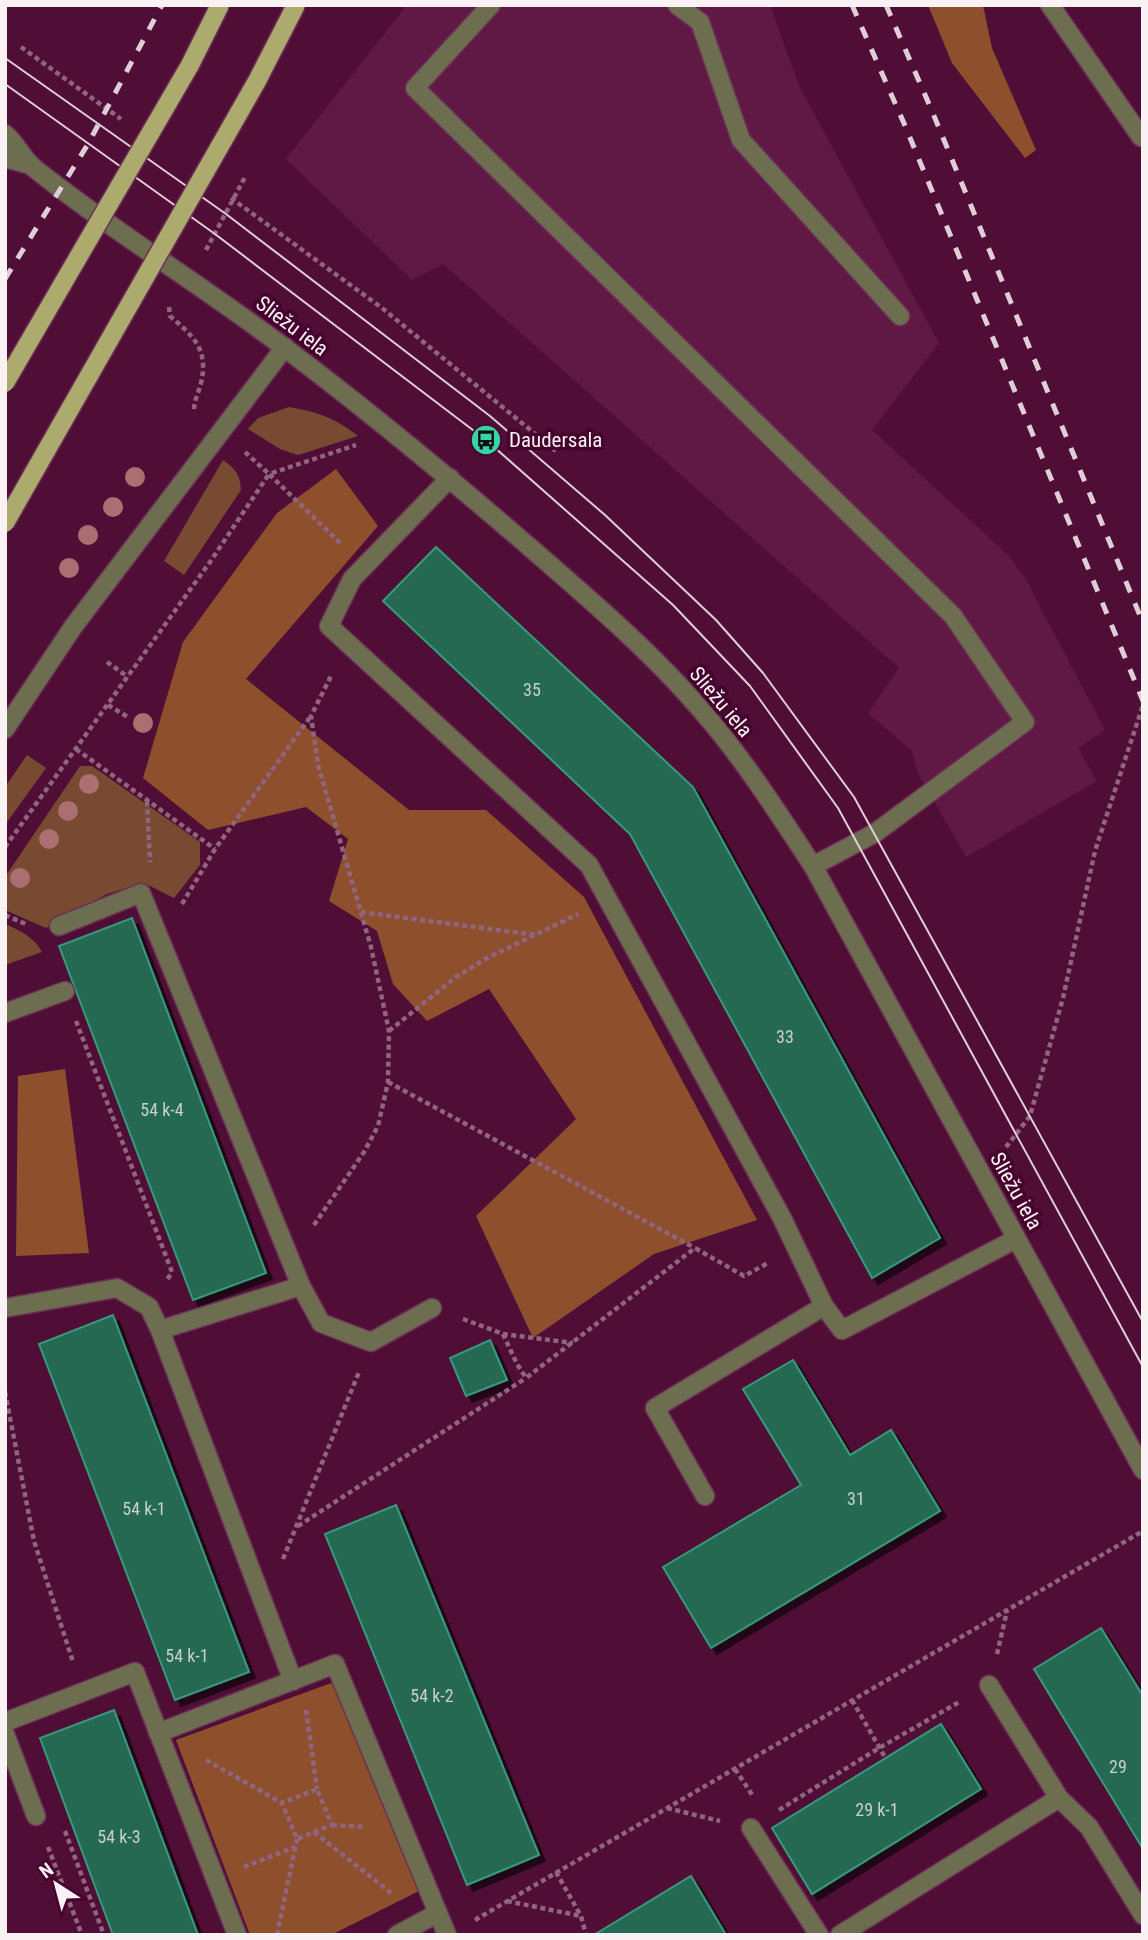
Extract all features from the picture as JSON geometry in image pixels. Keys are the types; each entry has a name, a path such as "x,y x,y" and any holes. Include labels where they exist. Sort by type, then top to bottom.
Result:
{"main road":[{"path":"5,383 190,65 220,5"},
{"path":"5,523 257,80 296,5"}],"street":[{"path":"491,5 415,88 953,616 1026,722 875,833 813,866"},
{"path":"677,5 700,22 741,140 900,316"},
{"path":"1050,5 1141,137"},
{"name":"Sliežu iela","path":"5,134 30,165 285,347 362,405 450,478 601,609 708,718 756,781 813,866 1143,1470"},
{"name":"Sliežu iela","path":"5,159 30,165"},
{"path":"5,729 73,628 285,347"},
{"path":"450,478 352,579 329,626 589,865 796,1248 824,1306 842,1330 1016,1239"},
{"path":"59,926 141,893 301,1286 321,1323 371,1342 432,1308"},
{"path":"5,1013 65,991"},
{"path":"160,1330 301,1286"},
{"path":"5,1308 117,1288 149,1307 293,1681"},
{"path":"705,1496 654,1408 824,1306"},
{"path":"158,1732 335,1664 431,1916 447,1935"},
{"path":"5,1722 135,1672 237,1935"},
{"path":"989,1685 1059,1798 1089,1827 1143,1915"},
{"path":"5,1734 36,1816"},
{"path":"840,1935 1059,1798"},
{"path":"751,1828 818,1935"},
{"path":"397,1935 431,1916"}],"path":[{"path":"21,47 128,125"},
{"path":"248,171 189,279 169,307 170,316 192,335 201,351 204,368 201,386 194,402 194,414 238,445 364,567"},
{"path":"223,192 382,308 556,451"},
{"path":"5,847 210,562 269,474"},
{"path":"152,921 179,910 215,849 312,716 347,643"},
{"path":"107,663 128,677"},
{"path":"108,705 128,717"},
{"path":"984,1180 1015,1132 1030,1116 1063,998 1095,851 1143,705"},
{"path":"290,1257 365,1152 377,1126 388,1082 389,1031 371,947 318,765 312,716"},
{"path":"76,749 215,849"},
{"path":"141,893 150,864 147,800"},
{"path":"389,1031 456,977 485,959 608,899"},
{"path":"360,912 537,935"},
{"path":"65,991 172,1272 149,1307"},
{"path":"388,1082 744,1276 796,1248"},
{"path":"296,1527 526,1378 695,1248"},
{"path":"432,1308 503,1334 574,1343"},
{"path":"503,1334 526,1378"},
{"path":"264,1605 371,1342"},
{"path":"5,1392 34,1541 83,1693"},
{"path":"469,1923 1143,1531"},
{"path":"666,1808 751,1828 879,1748 989,1685 1007,1610"},
{"path":"293,1681 306,1711 317,1789 332,1825 297,1839"},
{"path":"852,1700 886,1759"},
{"path":"158,1732 282,1803 297,1839 278,1935"},
{"path":"735,1769 745,1784"},
{"path":"282,1803 317,1789"},
{"path":"36,1816 82,1935"},
{"path":"314,1832 431,1916"},
{"path":"66,1834 104,1935"},
{"path":"215,1878 296,1847"},
{"path":"556,1872 581,1916 586,1935"},
{"path":"507,1901 581,1916"}],"shaded area":[{"path":"407,5 770,5 799,86 939,343 872,430 1009,556 1025,578 1105,730 1078,748 1097,781 966,857 917,772 912,751 868,713 899,668 443,264 412,280 286,159"},
{"path":"928,5 983,5 992,48 1036,150 1025,158 952,63"},
{"path":"289,407 326,417 358,436 298,455 280,449 248,429 258,418"},
{"path":"223,460 236,473 241,490 184,575 164,561"},
{"path":"336,469 378,526 246,679 409,810 486,810 584,897 757,1220 654,1254 533,1338 476,1216 576,1119 489,989 427,1021 393,984 377,931 329,901 348,839 306,807 208,830 143,778 183,642 277,513"},
{"path":"27,755 46,768 5,825 5,787"},
{"path":"80,766 92,766 200,842 200,865 174,898 144,883 107,894 46,928 5,910 5,877"},
{"path":"5,924 31,938 42,952 5,965"},
{"path":"65,1069 89,1253 16,1256 18,1076"},
{"path":"334,1682 419,1891 331,1935 250,1935 176,1740"}],"building":[{"path":"436,547 693,787 940,1238 872,1278 630,834 383,601"},
{"path":"132,918 266,1273 193,1300 59,946"},
{"path":"113,1315 249,1672 175,1700 39,1344"},
{"path":"490,1340 507,1380 466,1396 450,1358"},
{"path":"793,1360 850,1455 891,1430 940,1511 711,1648 663,1567 801,1485 743,1389"},
{"path":"396,1505 539,1855 467,1885 325,1534"},
{"path":"1101,1628 1143,1696 1143,1849 1034,1669"},
{"path":"114,1710 198,1935 113,1935 40,1738"},
{"path":"941,1724 981,1789 812,1894 772,1828"},
{"path":"691,1876 726,1935 594,1935"}],"tram line":[{"path":"5,58 226,214 490,416 605,515 716,620 763,673 854,797 1143,1322"},
{"path":"5,84 215,234 486,440 673,605 750,686 838,808 1143,1367"}],"railway":[{"path":"5,279 88,144 162,5"},
{"path":"852,5 906,128 1143,701"},
{"path":"886,5 1143,623"}],"place":[{"name":"Daudersala","path":"486,440"}]}
